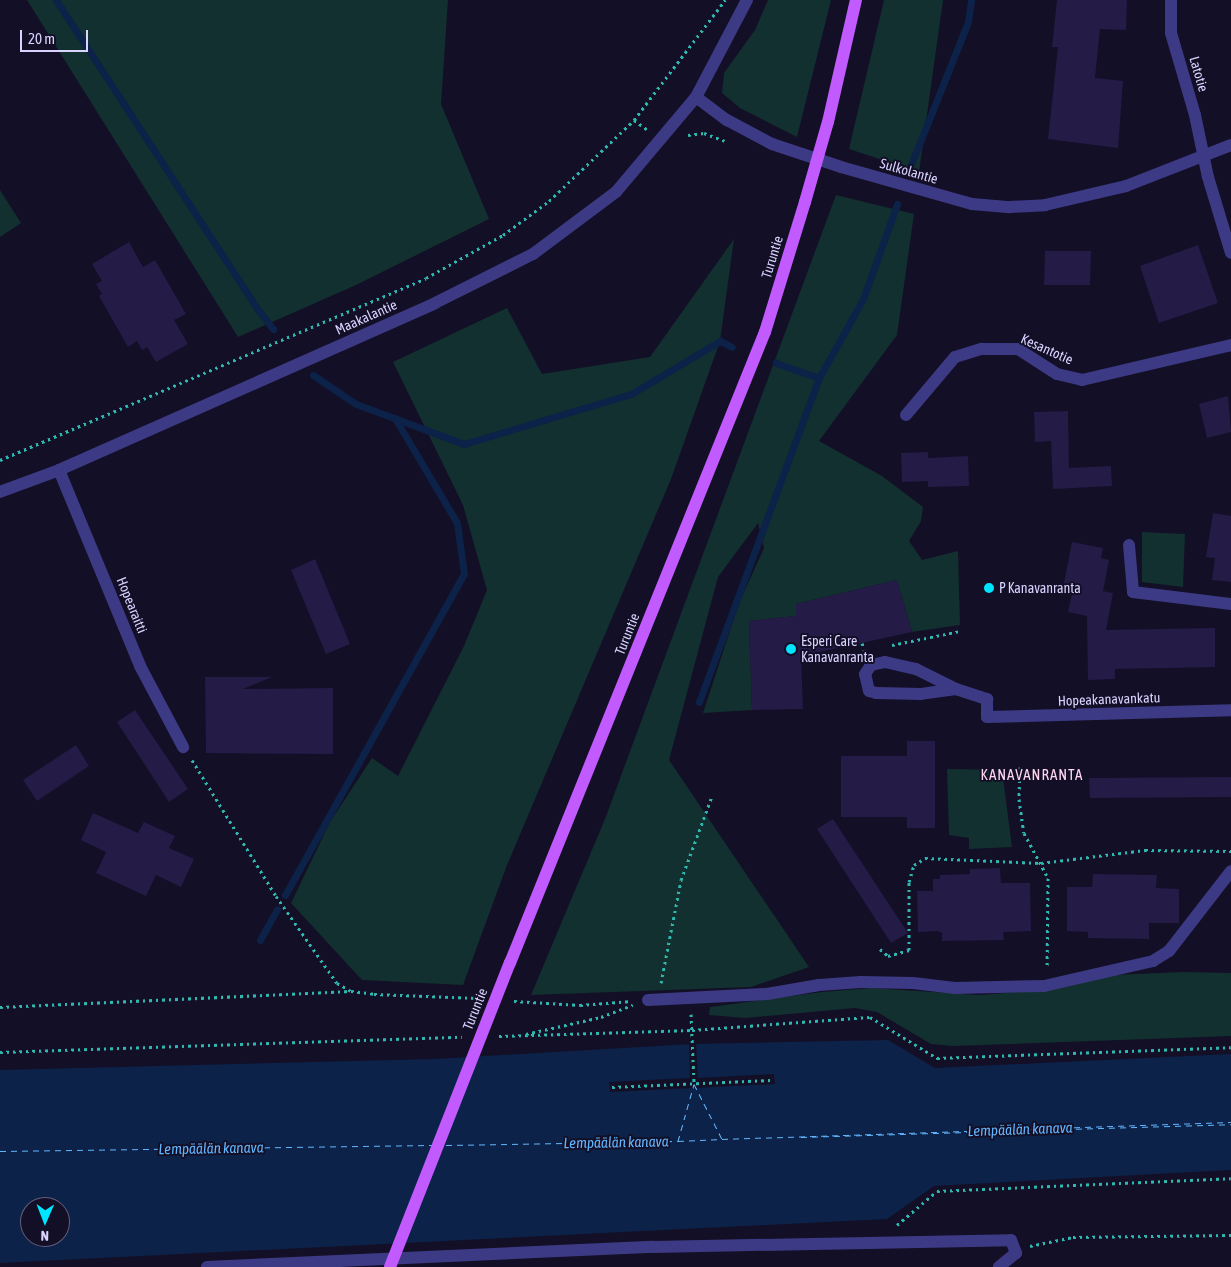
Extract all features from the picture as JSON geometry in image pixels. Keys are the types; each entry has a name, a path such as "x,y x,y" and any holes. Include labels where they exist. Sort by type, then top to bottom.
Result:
{"main road":[{"name":"Turuntie","path":"390,1267 510,962 764,332 828,122 856,0"}],"street":[{"path":"696,97 747,0"},
{"name":"Latotie","path":"1171,0 1171,33 1204,155"},
{"name":"Sulkolantie","path":"696,97 727,120 772,144 841,167 972,204 1010,207 1078,198 1126,186 1231,145"},
{"name":"Maakalantie","path":"0,492 59,470 435,302 533,254 616,192 696,97"},
{"path":"1204,155 1208,177 1231,253"},
{"name":"Kesantotie","path":"906,415 954,357 982,349 1018,349 1057,374 1082,380 1231,345"},
{"name":"Hopearaitti","path":"59,470 140,666 184,747"},
{"path":"1129,545 1133,592 1231,604"},
{"path":"900,664 956,689 921,694 876,693 869,691 865,674 871,665 900,664"},
{"name":"Hopeakanavankatu","path":"956,689 987,699 987,717 1231,710"},
{"path":"653,999 766,994 819,985 860,982 913,983 955,988 1047,985 1153,961 1169,951 1231,871"},
{"path":"206,1267 653,1247 1011,1240 1016,1253 999,1267"}],"path":[{"path":"0,460 426,278 503,235 549,201 634,120 725,0"},
{"path":"888,646 960,631"},
{"path":"862,643 864,650 872,649"},
{"path":"184,747 318,956 337,983 351,991"},
{"path":"1020,767 1019,799 1024,833 1048,878 1047,985"},
{"path":"653,999 682,880 712,796"},
{"path":"880,949 888,956 909,950 909,882 914,865 925,858 1041,863 1145,850 1231,851"},
{"path":"0,1007 351,991 480,998"},
{"path":"507,1000 580,1005 653,999"},
{"path":"653,999 601,1017 516,1036 692,1030 870,1017 937,1058 1231,1047"},
{"path":"692,1030 694,1084"},
{"path":"0,1052 460,1037"},
{"path":"612,1087 771,1080"},
{"path":"880,1242 937,1191 1231,1178"},
{"path":"1016,1253 1039,1242 1073,1237 1231,1235"}],"green space":[{"path":"27,0 448,0 441,104 489,219 356,285 238,337"},
{"path":"768,0 831,0 797,137 740,108 722,93 724,73 755,30"},
{"path":"884,0 943,0 919,172 849,149"},
{"path":"0,190 21,223 0,237"},
{"path":"836,195 914,214 897,335 819,441 882,476 923,507 921,521 909,541 922,560 958,551 960,625 912,632 897,580 796,604 796,616 749,621 752,710 703,713 739,603 764,548 758,523 718,577 669,760 809,967 751,987 531,995 605,819"},
{"path":"734,239 720,341 671,479 507,865 463,985 362,980 291,903 330,822 372,758 398,776 464,646 487,590 463,505 393,362 507,308 542,374 650,357"},
{"path":"1142,532 1185,534 1183,587 1142,582"},
{"path":"947,769 1002,770 1012,847 969,849 969,838 949,835"},
{"path":"1183,972 1231,973 1231,1036 953,1046 931,1044 877,1012 855,1008 746,1018 709,1015 710,1007 822,992 871,988 979,995 1054,989 1113,975"}],"water":[{"name":"Lempäälän kanava","path":"888,1040 935,1068 1231,1054 1231,1170 934,1186 887,1219 0,1263 0,1070 435,1059 692,1044"}],"pier":[{"path":"689,1042 696,1042 698,1078 774,1074 775,1084 610,1092 609,1082 690,1078"}],"building":[{"path":"1057,0 1127,0 1126,30 1100,29 1095,78 1123,81 1118,148 1048,139 1058,47 1052,47"},
{"path":"129,242 143,267 155,260 186,314 174,320 188,344 156,362 147,347 142,350 137,341 128,347 99,296 102,294 96,284 102,281 92,264"},
{"path":"1198,245 1218,303 1159,323 1140,266"},
{"path":"1045,251 1091,251 1090,285 1044,285"},
{"path":"1228,396 1231,432 1207,438 1199,404"},
{"path":"1068,411 1069,468 1111,466 1112,486 1053,489 1051,441 1035,442 1034,412"},
{"path":"928,452 928,458 968,456 969,486 928,487 928,481 902,482 901,453"},
{"path":"1213,513 1231,516 1231,582 1212,580 1215,558 1206,557"},
{"path":"1072,542 1103,548 1101,558 1109,560 1103,591 1113,593 1106,630 1215,628 1215,667 1115,669 1115,679 1088,680 1087,616 1068,612 1073,589 1063,588"},
{"path":"315,559 350,644 326,654 291,570"},
{"name":"Esperi Care Kanavanranta","path":"897,580 912,632 801,656 803,709 752,710 749,621 796,616 796,604"},
{"path":"205,677 272,677 243,689 333,688 333,754 206,753"},
{"path":"135,710 188,789 169,802 117,722"},
{"path":"907,741 935,741 935,828 907,828 907,817 841,817 841,756 907,756"},
{"path":"76,745 89,766 37,801 23,780"},
{"path":"1231,777 1231,797 1090,798 1089,778"},
{"path":"93,813 138,833 144,822 175,836 169,848 194,859 181,887 156,875 146,896 96,873 106,852 81,840"},
{"path":"833,819 908,933 891,943 817,829"},
{"path":"1000,868 1001,883 1030,883 1031,931 1003,932 1004,940 942,941 942,933 937,931 918,932 917,891 933,891 933,879 940,879 940,875 970,874 970,869"},
{"path":"1093,874 1157,875 1156,888 1179,889 1179,923 1149,923 1149,939 1088,938 1088,932 1067,931 1067,887 1092,887"}],"waterway":[{"path":"56,0 259,311 273,329"},
{"path":"910,167 968,22 971,0"},
{"path":"819,378 863,299 897,204"},
{"path":"313,375 356,404 464,444 631,394 720,341 732,347"},
{"path":"699,702 819,378 776,363"},
{"path":"285,895 464,574 457,523 395,418"},
{"path":"260,940 277,909"}],"ferry route":[{"path":"694,1084 722,1139 1231,1122"},
{"path":"446,1145 678,1141 694,1084"},
{"path":"801,1137 1231,1124"},
{"path":"678,1141 722,1139"},
{"path":"0,1151 432,1145"}],"place":[{"name":"P Kanavanranta","path":"989,588"},
{"name":"Esperi Care Kanavanranta","path":"791,649"}],"district":[{"name":"KANAVANRANTA","path":"1032,775"}]}
